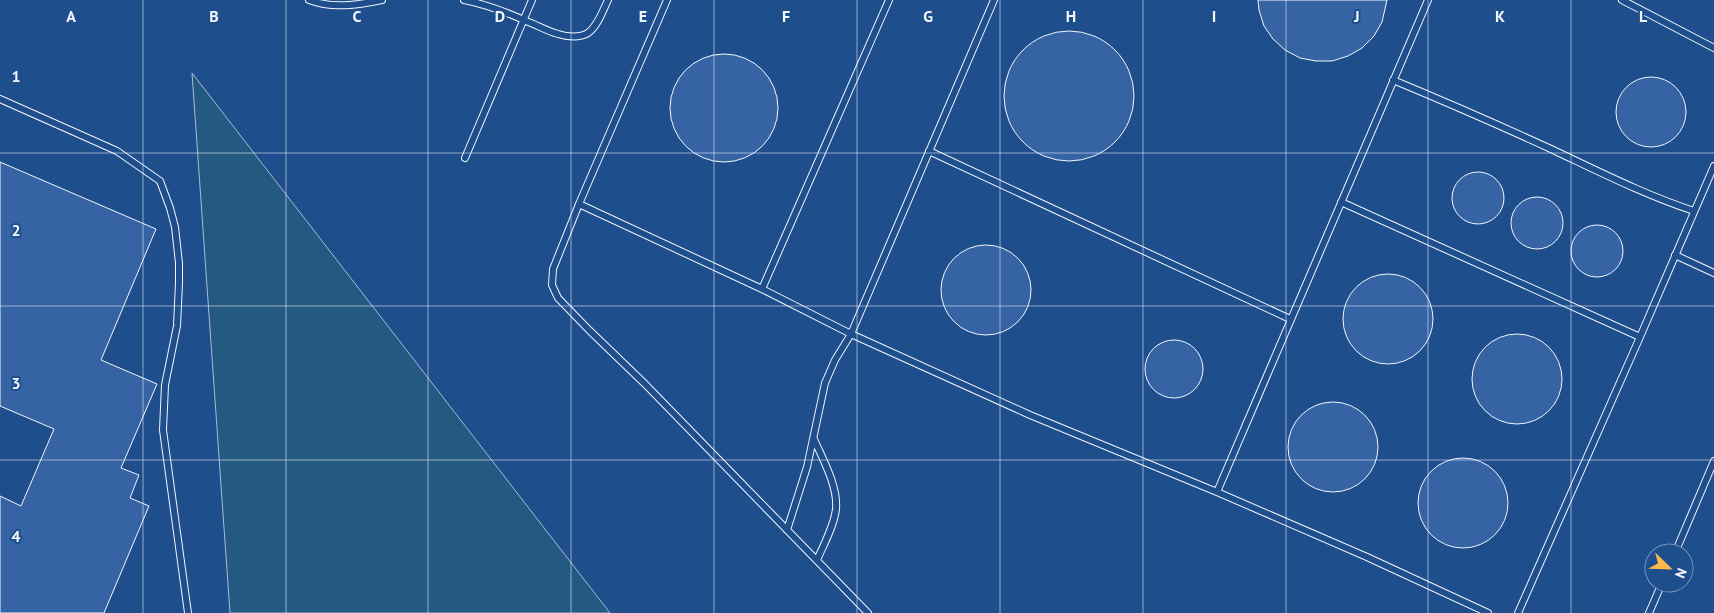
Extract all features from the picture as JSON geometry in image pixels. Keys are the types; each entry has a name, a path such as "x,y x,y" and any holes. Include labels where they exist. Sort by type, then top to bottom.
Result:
{"lane":[{"path":"309,0 316,3 338,6 382,0"},
{"path":"464,0 476,2 559,34 581,36 594,28 608,0"},
{"path":"465,158 532,0"},
{"path":"667,0 553,269 552,284 555,294 868,613"},
{"path":"762,289 889,0"},
{"path":"787,530 807,467 826,383 835,360 851,334 994,0"},
{"path":"1217,492 1428,0"},
{"path":"1622,0 1714,48"},
{"path":"1393,80 1492,122 1617,180 1694,211"},
{"path":"0,98 117,152 160,181 170,208 175,227 179,283 177,326 165,385 163,430 188,613"},
{"path":"929,150 1290,319"},
{"path":"1518,613 1714,166"},
{"path":"1341,202 1640,337"},
{"path":"579,204 762,289 851,334 1030,415 1217,492 1367,557 1488,613"},
{"path":"1675,254 1714,273"},
{"path":"814,438 830,478 836,507 817,560"},
{"path":"1679,543 1714,461"},
{"path":"1649,613 1658,593"}],"shaded area":[{"path":"192,73 610,613 230,613"}],"building":[{"path":"1258,0 1387,0 1382,22 1374,36 1362,48 1348,56 1332,61 1316,61 1300,58 1285,50 1273,39 1264,26"},
{"path":"1069,31 1082,32 1094,36 1115,50 1129,71 1133,83 1133,109 1129,121 1115,142 1094,156 1082,160 1069,161 1056,160 1044,156 1023,142 1009,121 1005,109 1004,96 1005,83 1009,71 1023,50 1044,36 1056,32"},
{"path":"724,54 745,58 763,69 774,87 778,108 774,129 763,147 745,158 724,162 703,158 685,147 674,129 670,108 674,87 685,69 703,58"},
{"path":"1658,77 1671,83 1680,92 1684,98 1686,112 1684,126 1676,137 1665,145 1644,147 1637,145 1626,137 1618,126 1616,105 1618,98 1626,87 1637,79"},
{"path":"0,162 156,229 101,360 157,384 121,468 139,475 130,498 149,506 104,613 0,613 0,496 21,506 54,429 0,406"},
{"path":"1473,172 1483,172 1492,176 1500,184 1504,198 1500,212 1492,220 1483,224 1473,224 1464,220 1456,212 1452,203 1452,193 1456,184 1464,176"},
{"path":"1532,197 1542,197 1551,201 1559,209 1563,223 1559,237 1551,245 1542,249 1532,249 1523,245 1515,237 1511,228 1511,218 1515,209 1523,201"},
{"path":"1592,225 1602,225 1611,229 1619,237 1623,251 1619,265 1611,273 1602,277 1592,277 1583,273 1575,265 1571,256 1571,246 1575,237 1583,229"},
{"path":"986,245 1003,248 1018,258 1028,273 1031,290 1028,307 1018,322 1003,332 986,335 969,332 954,322 944,307 941,290 944,273 954,258 969,248"},
{"path":"1388,274 1405,277 1420,287 1430,302 1433,319 1430,336 1420,351 1405,361 1388,364 1371,361 1356,351 1346,336 1343,319 1346,302 1356,287 1371,277"},
{"path":"1517,334 1534,337 1549,347 1559,362 1562,379 1559,396 1549,411 1534,421 1517,424 1500,421 1485,411 1475,396 1472,379 1475,362 1485,347 1500,337"},
{"path":"1168,340 1180,340 1195,348 1203,363 1203,375 1195,390 1180,398 1168,398 1153,390 1145,375 1145,363 1153,348"},
{"path":"1333,402 1350,405 1365,415 1375,430 1378,447 1375,464 1365,479 1350,489 1333,492 1316,489 1301,479 1291,464 1288,447 1291,430 1301,415 1316,405"},
{"path":"1463,458 1480,461 1495,471 1505,486 1508,503 1505,520 1495,535 1480,545 1463,548 1446,545 1431,535 1421,520 1418,503 1421,486 1431,471 1446,461"}]}
